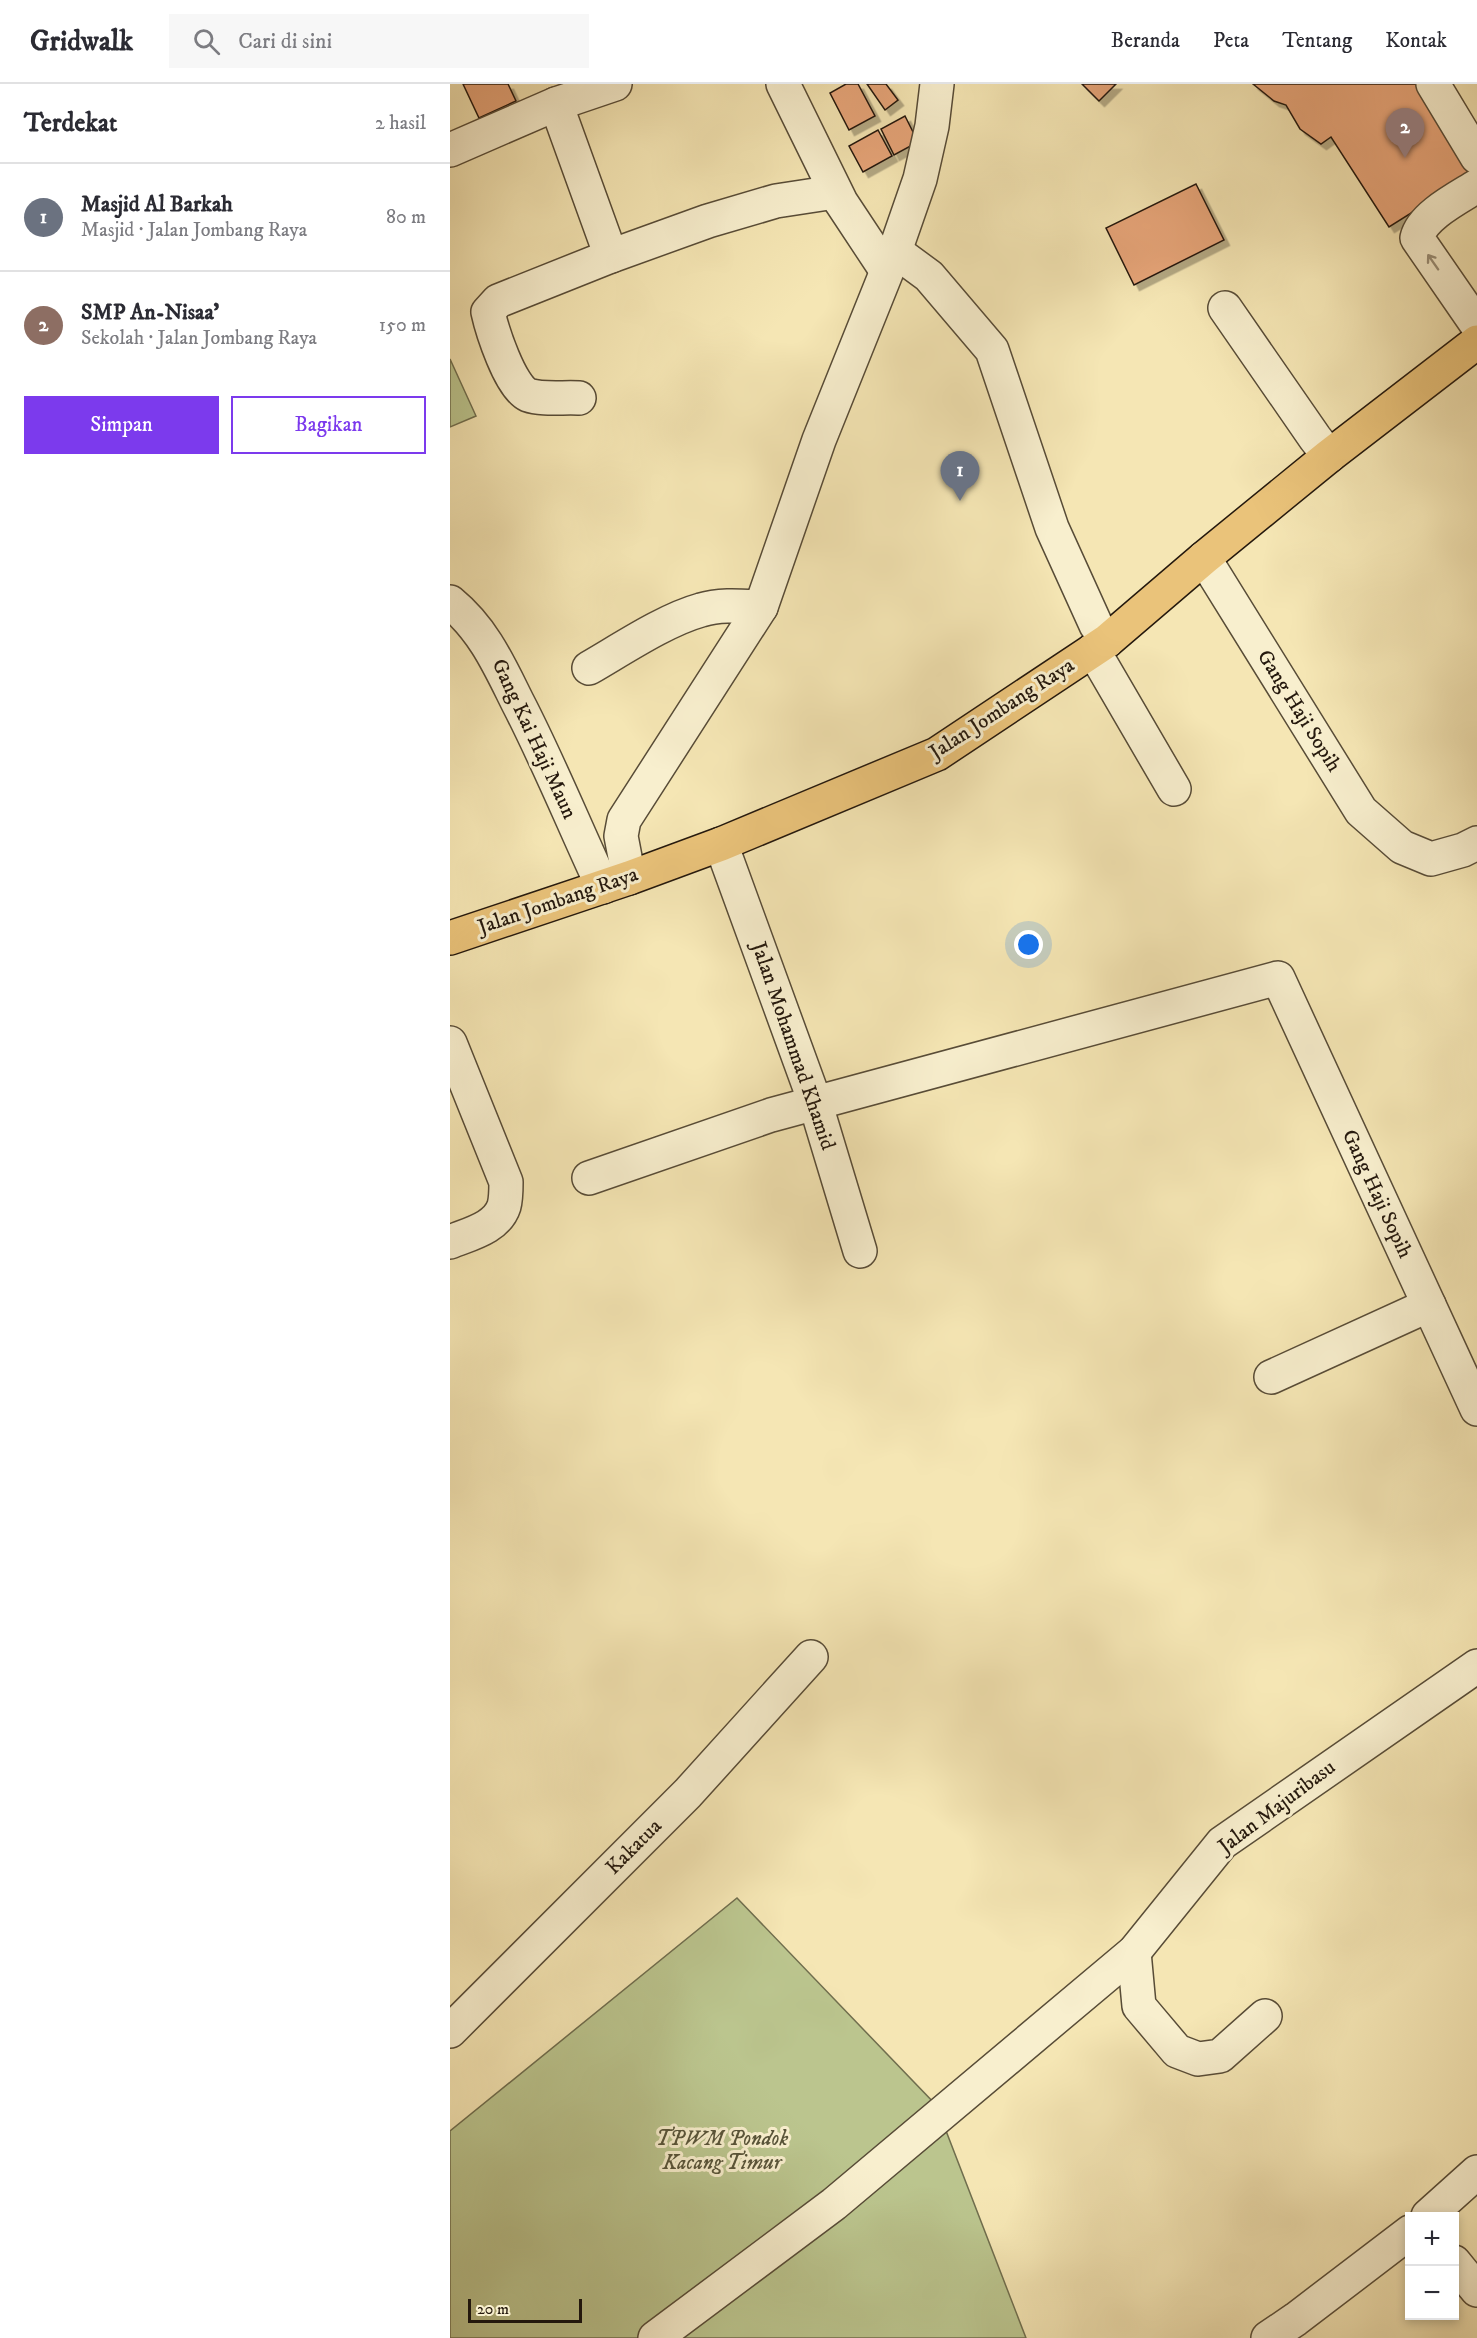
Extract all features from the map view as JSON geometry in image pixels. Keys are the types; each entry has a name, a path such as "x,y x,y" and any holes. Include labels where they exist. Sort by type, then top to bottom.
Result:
{"main road":[{"name":"Jalan Jombang Raya","path":"450,938 721,844 937,754 1100,646 1329,456 1477,342"}],"street":[{"path":"450,150 556,104 615,84"},
{"path":"783,84 835,192 891,261 929,276 992,350 1052,528 1096,625 1100,646 1174,789"},
{"path":"616,882 624,820 761,606 819,440 891,261 920,179 932,126 937,84"},
{"path":"1433,84 1477,157"},
{"path":"556,104 611,256"},
{"path":"1477,186 1426,221 1419,229 1417,238 1477,325"},
{"path":"579,398 528,395 518,387 495,341 488,312 498,301 708,220 776,201 835,192"},
{"path":"1225,308 1329,456"},
{"name":"Gang Haji Sopih","path":"1204,558 1361,811 1402,847 1431,859 1463,850 1477,843"},
{"name":"Gang Kai Haji Maun","path":"450,602 468,618 487,641 547,760 616,882"},
{"path":"589,668 701,610 722,606 761,606"},
{"name":"Jalan Mohammad Khamid","path":"721,844 815,1102 860,1251"},
{"name":"Gang Haji Sopih","path":"815,1102 1278,978 1477,1410"},
{"path":"450,1044 506,1182 505,1206 497,1219 487,1227 450,1242"},
{"path":"589,1178 815,1102"},
{"path":"1271,1377 1429,1305"},
{"name":"Kakatua","path":"450,2031 688,1793 811,1657"},
{"name":"Jalan Majuribasu","path":"655,2338 834,2204 1134,1952 1222,1843 1477,1666"},
{"path":"1134,1952 1139,2006 1177,2051 1198,2059 1220,2056 1265,2016"},
{"path":"1433,2212 1477,2172"},
{"path":"1268,2338 1304,2329 1405,2237"},
{"path":"1458,2266 1477,2290"}],"green space":[{"path":"450,359 476,416 450,427"},
{"name":"TPWM Pondok Kacang Timur","path":"737,1898 936,2105 1026,2338 450,2338 450,2131"}],"building":[{"path":"463,84 508,84 516,101 479,118"},
{"path":"846,84 858,84 875,116 849,130 830,93"},
{"path":"867,84 886,84 898,100 885,110"},
{"path":"1082,84 1116,84 1099,101"},
{"path":"1253,84 1420,84 1475,173 1389,227 1331,137 1321,144 1300,129 1286,105 1274,101"},
{"path":"905,116 918,142 894,155 881,129"},
{"path":"878,130 892,156 863,172 849,146"},
{"path":"1196,184 1224,240 1134,285 1106,228"}],"place":[{"name":"SMP An-Nisaa'","path":"1405,158"},
{"name":"Masjid Al Barkah","path":"960,501"}]}
